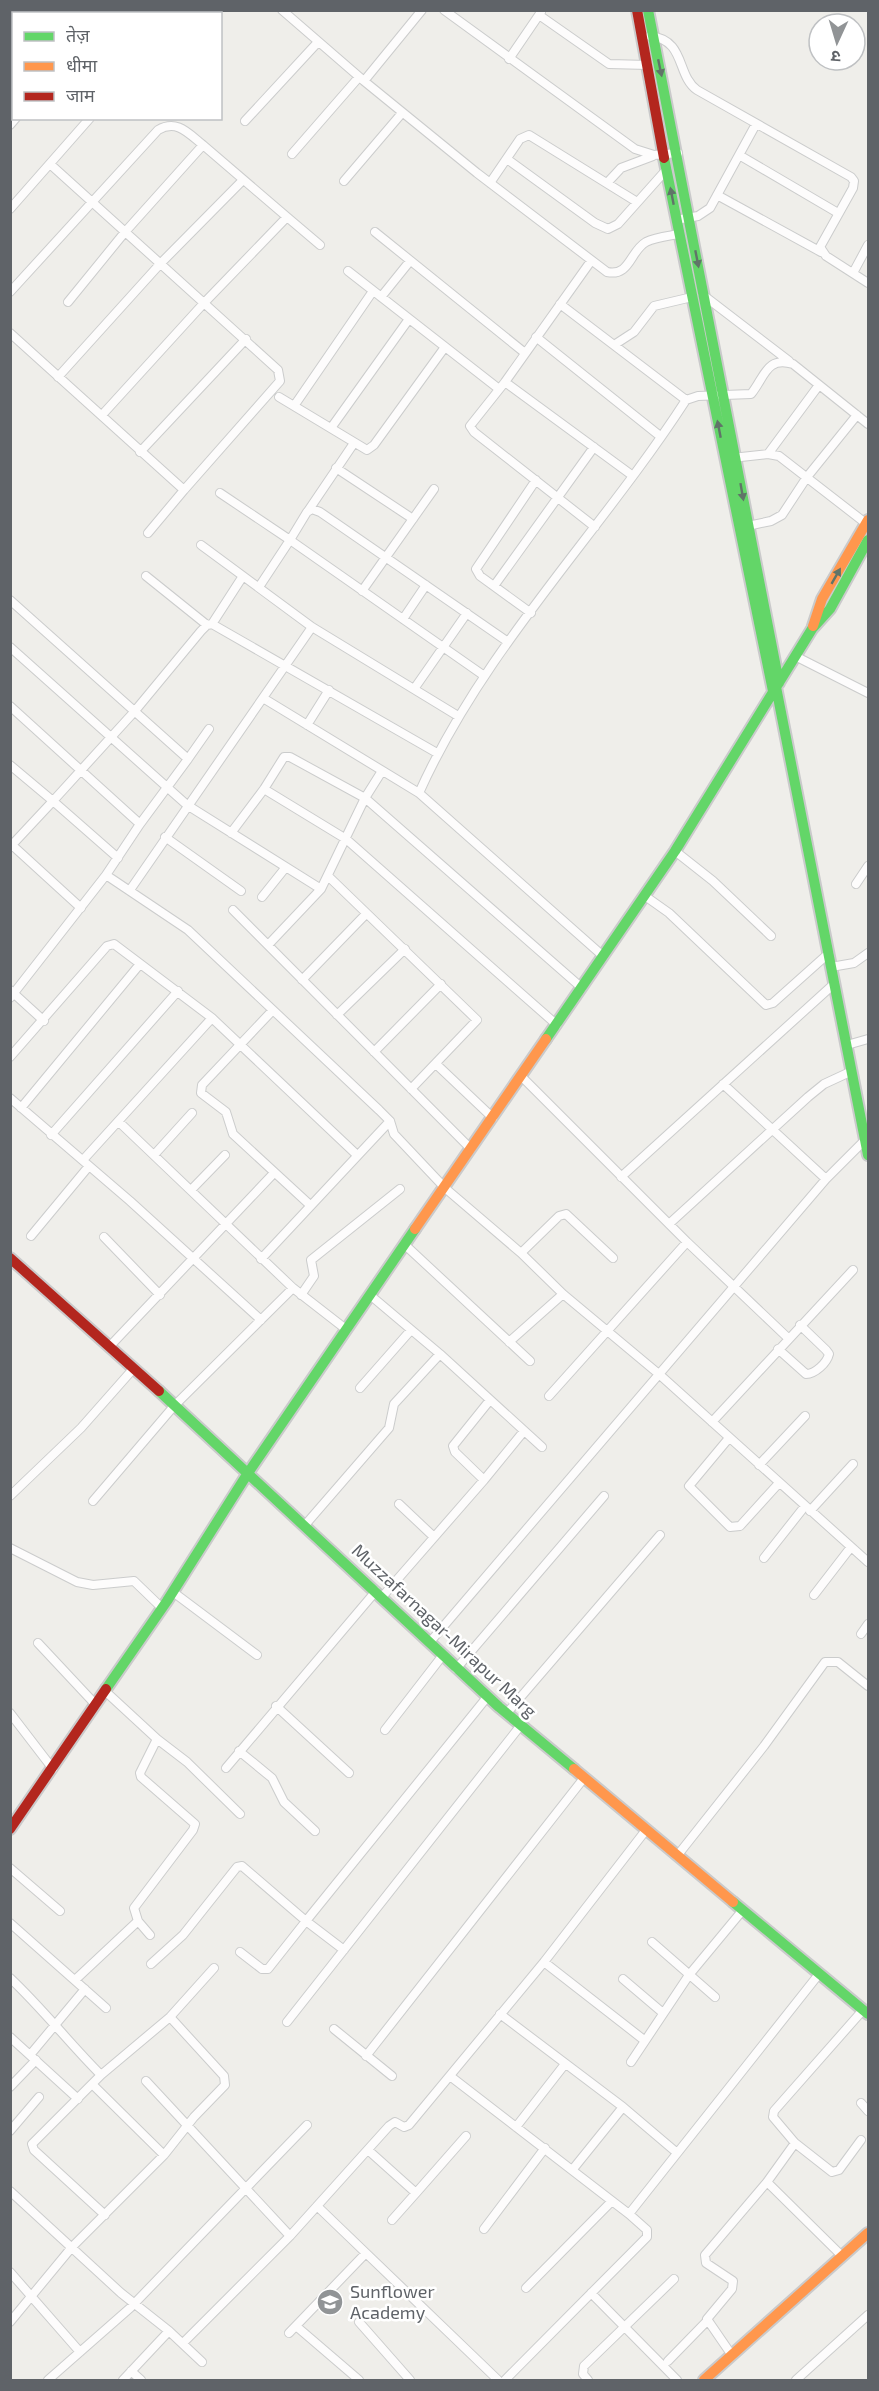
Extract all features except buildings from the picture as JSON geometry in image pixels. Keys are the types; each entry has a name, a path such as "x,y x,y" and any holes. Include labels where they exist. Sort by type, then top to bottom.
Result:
{"main road":[{"path":"637,10 648,36 678,153 704,295 718,397"},
{"path":"648,10 648,65 659,155 667,169 692,297 718,397 731,459 852,1071 866,1125 865,1140 868,1155"},
{"path":"813,629 822,599 868,523"},
{"path":"10,1829 173,1592 248,1473 675,851 813,629 830,609 868,540"},
{"name":"Muzzafarnagar-Mirapur Marg","path":"10,1258 305,1524 456,1669 676,1856 866,2012"},
{"path":"704,2380 868,2233"}],"street":[{"path":"282,10 402,113 607,272 619,272 647,241 679,234"},
{"path":"292,154 422,10"},
{"path":"444,10 454,14 509,59 635,149 659,155"},
{"path":"509,59 540,12 609,64 648,65"},
{"path":"648,36 680,55 686,80 692,86 854,181 853,188 821,242 821,252"},
{"path":"244,121 318,42"},
{"path":"344,181 402,113"},
{"path":"10,208 88,120"},
{"path":"676,220 705,214 756,124"},
{"path":"10,292 91,201 164,127 177,126 203,145 320,245"},
{"path":"490,183 520,139 529,135 637,202"},
{"path":"68,302 125,232 203,145"},
{"path":"607,183 621,168 659,155 678,153"},
{"path":"739,155 838,213"},
{"path":"507,159 602,227 613,228 667,169"},
{"path":"50,165 278,370 280,381 148,533"},
{"path":"58,377 160,264 243,180"},
{"path":"717,195 821,252 868,283"},
{"path":"102,415 204,303 287,217"},
{"path":"375,232 525,353"},
{"path":"853,273 868,245"},
{"path":"381,297 410,261"},
{"path":"591,261 505,382 472,421 470,429 595,527"},
{"path":"348,271 499,389"},
{"path":"294,406 373,291"},
{"path":"704,295 868,424"},
{"path":"614,345 634,333 654,306 692,297"},
{"path":"561,304 686,400"},
{"path":"331,428 409,319"},
{"path":"10,333 184,490"},
{"path":"536,337 660,436"},
{"path":"141,452 246,339"},
{"path":"279,397 367,450 374,445 445,347"},
{"path":"419,794 437,753 483,675 633,476 686,400 698,396 751,394 774,363 783,361 793,364"},
{"path":"505,382 633,476"},
{"path":"768,454 819,385"},
{"path":"744,527 771,521 782,515 807,477 857,415"},
{"path":"258,587 354,443"},
{"path":"494,585 594,447"},
{"path":"731,459 768,454 779,456 868,523"},
{"path":"336,468 413,519"},
{"path":"531,613 477,573 478,564 536,480"},
{"path":"362,591 434,489"},
{"path":"220,493 483,675"},
{"path":"307,512 312,509 320,512 508,642"},
{"path":"201,545 312,627 459,716"},
{"path":"146,576 210,624 437,753"},
{"path":"81,908 11,846 134,712 210,624 243,576"},
{"path":"403,619 426,585"},
{"path":"10,600 188,759"},
{"path":"414,689 467,613"},
{"path":"130,890 312,627"},
{"path":"10,660 14,650 166,789 187,805 321,889"},
{"path":"797,657 867,689"},
{"path":"307,725 329,690"},
{"path":"263,698 419,794 603,956"},
{"path":"10,706 140,824"},
{"path":"44,1021 12,994 106,875 209,729"},
{"path":"231,833 286,756 365,798 582,988"},
{"path":"12,769 53,801 118,858"},
{"path":"268,945 321,889 365,798 382,771"},
{"path":"264,789 346,839 557,1025"},
{"path":"165,837 240,891"},
{"path":"675,851 713,881 771,936"},
{"path":"856,884 868,866"},
{"path":"262,897 286,867"},
{"path":"106,875 188,930 390,1121 394,1134 445,1188 521,1253 563,1294 660,1375 868,1562"},
{"path":"328,876 477,1020 411,1089"},
{"path":"645,896 669,914 766,1005 773,1004 829,953"},
{"path":"233,910 471,1149"},
{"path":"302,980 366,914"},
{"path":"10,1057 44,1021 107,946 114,944 212,1018 357,1155"},
{"path":"337,1015 405,949"},
{"path":"831,967 854,963 868,953"},
{"path":"21,1108 140,964"},
{"path":"621,1177 835,983"},
{"path":"374,1052 441,984"},
{"path":"51,1135 178,992"},
{"path":"273,1011 202,1085 201,1093 226,1113 233,1134 310,1205"},
{"path":"31,1236 119,1122 212,1018"},
{"path":"847,1045 868,1039"},
{"path":"435,1064 493,1118"},
{"path":"669,1224 824,1084 852,1071"},
{"path":"521,1076 687,1242 788,1338"},
{"path":"723,1084 826,1179"},
{"path":"10,1098 261,1320"},
{"path":"154,1155 192,1113"},
{"path":"261,1259 390,1121"},
{"path":"119,1122 261,1259 301,1295 346,1330"},
{"path":"430,1642 826,1179 865,1140"},
{"path":"191,1190 225,1155"},
{"path":"110,1346 195,1260 274,1173"},
{"path":"301,1295 314,1276 311,1260 400,1189"},
{"path":"521,1253 559,1216 566,1214 613,1258"},
{"path":"104,1237 159,1295"},
{"path":"549,1396 687,1242"},
{"path":"404,1244 530,1361"},
{"path":"712,1422 853,1270"},
{"path":"93,1501 174,1406 293,1288"},
{"path":"509,1342 563,1294"},
{"path":"370,1295 440,1354 542,1447"},
{"path":"778,1349 806,1374 813,1373 826,1361 829,1354 800,1325"},
{"path":"360,1388 411,1329"},
{"path":"305,1524 389,1428 394,1404 440,1354"},
{"path":"10,1496 81,1428 134,1368"},
{"path":"484,1480 454,1452 453,1446 490,1400"},
{"path":"759,1465 805,1416"},
{"path":"226,1768 276,1706 434,1537 524,1431"},
{"path":"729,1438 689,1486 730,1527 740,1526 779,1483"},
{"path":"765,1558 808,1508 853,1464"},
{"path":"456,1669 604,1496"},
{"path":"399,1504 434,1537"},
{"path":"507,1713 660,1535"},
{"path":"814,1594 851,1547"},
{"path":"10,1548 77,1582 93,1585 134,1581 162,1608"},
{"path":"173,1592 257,1655"},
{"path":"861,1634 868,1624"},
{"path":"38,1643 96,1705"},
{"path":"384,1730 443,1655"},
{"path":"676,1856 764,1746 825,1662 838,1662 868,1686"},
{"path":"105,1691 157,1739 188,1762 240,1814"},
{"path":"240,1952 262,1969 268,1969 488,1696"},
{"path":"276,1706 350,1773"},
{"path":"10,1713 53,1769"},
{"path":"287,2022 521,1725"},
{"path":"150,1935 138,1921 134,1912 136,1905 195,1827 194,1822 140,1776 157,1739"},
{"path":"239,1750 272,1778 285,1802 315,1831"},
{"path":"366,2056 584,1778"},
{"path":"183,2343 290,2236 391,2124 408,2127 544,1962 646,1830"},
{"path":"151,1964 183,1935 239,1866 344,1950"},
{"path":"10,1868 60,1911"},
{"path":"631,2062 689,1975 742,1911"},
{"path":"75,1980 138,1921"},
{"path":"10,1923 106,2008"},
{"path":"652,1942 715,1997"},
{"path":"544,1962 644,2040"},
{"path":"105,2215 31,2146 101,2075 170,2017 214,1968"},
{"path":"629,2214 819,1974"},
{"path":"10,1978 50,2017 58,2031 101,2075"},
{"path":"623,1980 663,2013"},
{"path":"10,2087 33,2058 54,2024 85,1989"},
{"path":"861,2140 839,2169 832,2172 795,2143 774,2120 774,2111 866,2012"},
{"path":"500,2014 623,2108 676,2152"},
{"path":"10,2322 72,2247 164,2156 225,2085 225,2079 170,2017"},
{"path":"334,2029 392,2076"},
{"path":"10,2037 78,2099"},
{"path":"516,2127 565,2064"},
{"path":"450,2076 573,2169 646,2228 647,2237 505,2380"},
{"path":"146,2081 243,2189 290,2236"},
{"path":"92,2084 164,2156"},
{"path":"10,2131 39,2097"},
{"path":"861,2103 868,2111"},
{"path":"573,2169 623,2108"},
{"path":"48,2380 134,2304 307,2125"},
{"path":"392,2220 466,2136"},
{"path":"668,2361 707,2321 734,2285 731,2279 706,2263 705,2255 767,2182 795,2143"},
{"path":"484,2229 545,2148"},
{"path":"368,2150 416,2193"},
{"path":"767,2182 843,2256"},
{"path":"10,2191 134,2304 169,2331 202,2362"},
{"path":"526,2288 612,2201"},
{"path":"317,2206 498,2380"},
{"path":"289,2333 365,2254"},
{"path":"10,2272 33,2294 80,2352"},
{"path":"588,2380 583,2374 584,2366 674,2279"},
{"path":"591,2293 677,2380"},
{"path":"796,2380 868,2315"},
{"path":"707,2321 731,2354"},
{"path":"359,2322 410,2380"},
{"path":"296,2326 359,2380"},
{"path":"123,2380 169,2331"},
{"path":"132,2371 141,2380"}],"traffic: fast":[{"path":"648,10 779,683"},
{"path":"664,158 773,691"},
{"path":"546,1039 675,851 812,629 830,609 868,540"},
{"path":"776,687 868,1155"},
{"path":"106,1689 167,1601 248,1473 415,1229"},
{"path":"159,1391 499,1707 574,1769"},
{"path":"733,1902 868,2014"}],"traffic: slow":[{"path":"813,626 822,599 868,520"},
{"path":"415,1229 546,1039"},
{"path":"574,1769 733,1902"},
{"path":"704,2380 868,2233"}],"traffic: jam":[{"path":"637,10 664,158"},
{"path":"10,1258 159,1391"},
{"path":"10,1829 106,1689"}],"place":[{"name":"Sunflower Academy","path":"330,2302"}]}
